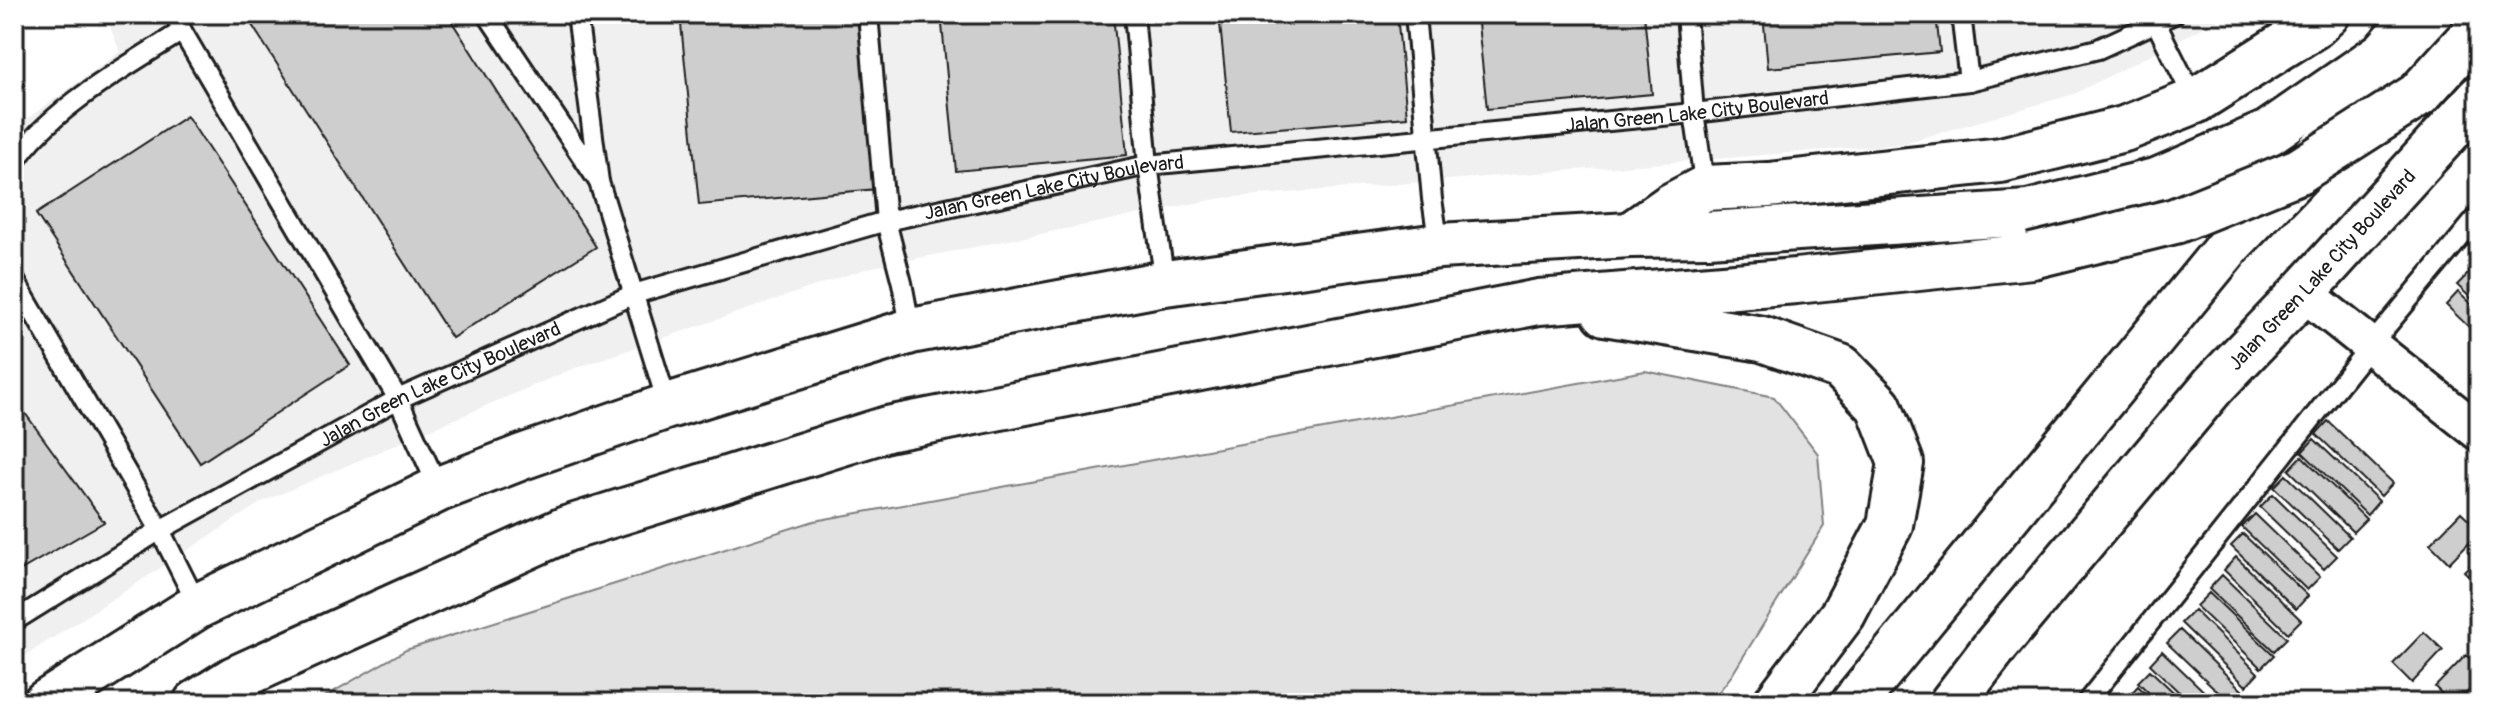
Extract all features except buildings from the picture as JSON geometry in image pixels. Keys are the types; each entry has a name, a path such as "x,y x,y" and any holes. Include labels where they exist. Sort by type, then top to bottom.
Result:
{"main road":[{"path":"1630,235 1671,206 1705,188 1769,185 2001,160 2124,129 2195,101 2314,26 2327,14"},
{"path":"45,703 198,606 439,489 668,406 911,331 1165,283 1439,246 1630,235 1708,234 2028,213 2159,180 2268,133 2384,53 2419,14"},
{"path":"1854,703 2230,244 2452,14"},
{"path":"196,703 234,679 566,529 887,429 1539,302 1796,281 2032,256 2175,221 2299,171 2418,95 2479,28"},
{"name":"Jalan Green Lake City Boulevard","path":"1952,703 1997,644 2213,386 2479,98"},
{"path":"1539,302 1762,339 1841,367 1879,406 1901,463 1890,525 1843,614 1776,703"}],"street":[{"path":"2303,292 2479,432"}],"lane":[{"path":"487,14 599,182"},
{"path":"577,14 599,182 668,406"},
{"path":"868,14 886,221 911,331"},
{"path":"1134,14 1148,165 1165,283"},
{"path":"1415,14 1439,246"},
{"path":"1686,14 1694,113 1705,188"},
{"path":"1961,14 1969,81"},
{"name":"Jalan Green Lake City Boulevard","path":"14,621 160,530 398,399 634,294 886,221 1148,165 1694,113 1969,81 2098,49 2149,18 2174,14"},
{"path":"2149,18 2195,101"},
{"path":"14,163 24,148 75,101 178,22 398,399 439,489"},
{"path":"2086,703 2370,346 2479,215"},
{"path":"14,279 160,530 198,606"}],"shaded area":[{"path":"105,14 2229,14 2074,94 1901,144 1222,198 868,268 567,371 262,502 14,663 14,128 120,52"},
{"path":"1645,371 1774,397 1818,454 1824,526 1732,675 1710,703 314,703 406,650 814,521"}]}
